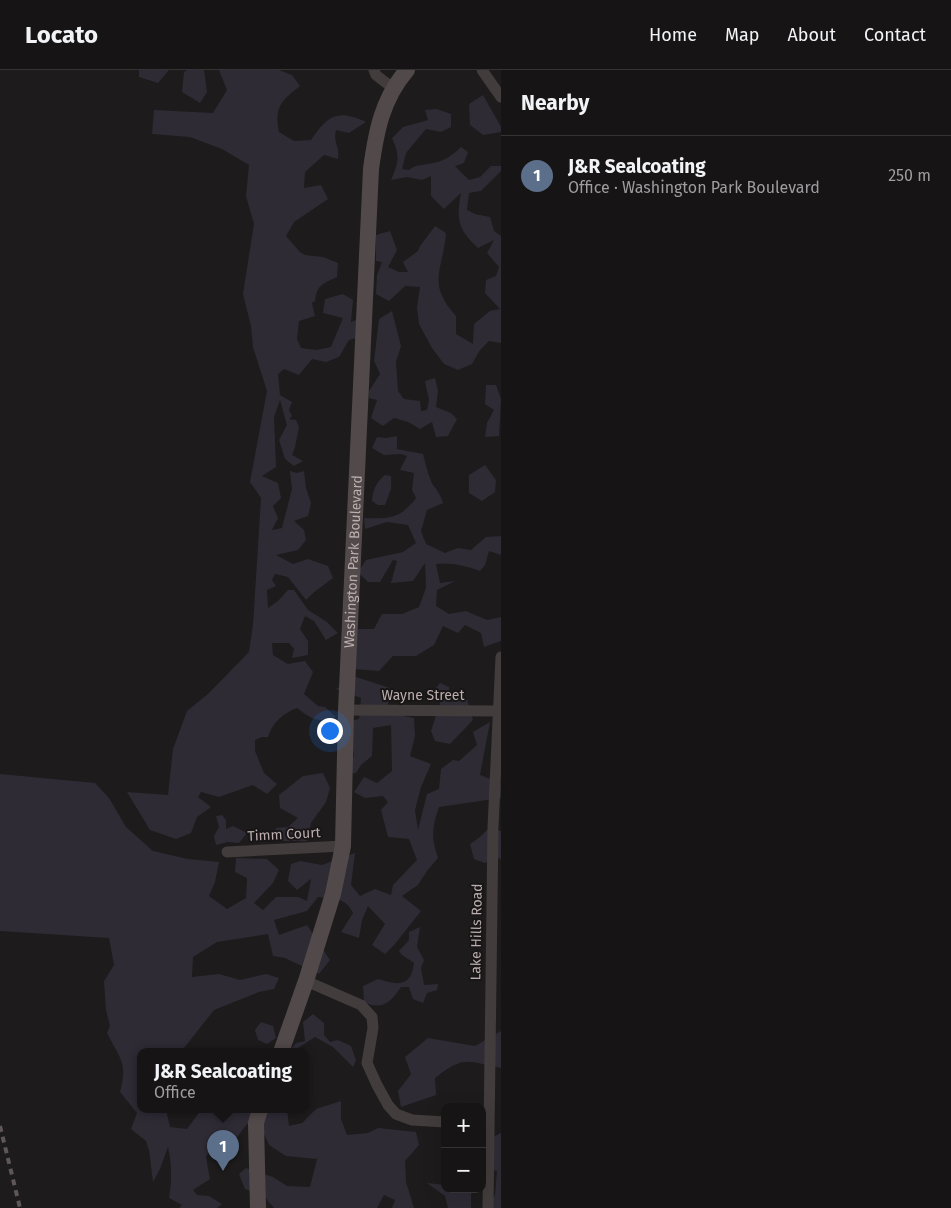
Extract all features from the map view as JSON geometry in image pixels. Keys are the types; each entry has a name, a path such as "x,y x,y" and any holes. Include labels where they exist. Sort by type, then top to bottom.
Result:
{"street":[{"path":"374,70 376,75 394,89"},
{"name":"Washington Park Boulevard","path":"281,1048 306,981 334,894 343,846 346,710 371,169 375,138 386,100 407,70"},
{"path":"482,70 501,97"},
{"name":"Lake Hills Road","path":"488,1208 486,1122 501,657"},
{"name":"Wayne Street","path":"346,710 499,711"},
{"name":"Timm Court","path":"227,852 343,846"},
{"path":"306,981 361,1005 372,1017 373,1028 367,1064 376,1085 396,1114 412,1120 441,1122"},
{"path":"258,1208 256,1123 259,1113"}],"shaded area":[{"path":"139,70 169,70 158,83 139,77"},
{"path":"187,70 204,70 207,92 200,103 182,92 184,72"},
{"path":"219,70 279,70 292,75 300,86 280,105 278,123 279,132 294,141 311,140 328,120 340,115 366,122 349,133 336,130 335,139 338,159 324,155 305,172 304,188 321,185 328,199 294,222 286,236 305,255 323,257 338,263 337,277 324,283 317,291 315,301 312,303 315,316 299,321 297,339 301,348 316,350 331,347 343,318 323,313 325,299 343,294 353,300 351,322 372,314 371,334 349,340 339,357 326,362 312,359 299,375 284,369 278,374 280,395 292,402 289,410 292,416 289,419 296,420 299,427 292,455 303,461 294,466 285,459 279,440 287,425 280,400 274,417 276,467 262,476 278,483 281,498 273,506 278,518 272,530 282,528 292,489 290,471 297,473 304,471 306,488 311,503 308,516 294,521 304,530 306,540 298,550 276,555 293,564 308,559 328,566 333,578 306,600 288,577 275,574 272,580 276,586 267,590 268,608 288,590 294,590 308,610 327,622 338,633 326,640 314,621 305,616 300,629 308,641 308,655 292,658 294,649 289,643 272,643 273,655 288,664 305,661 313,672 304,694 318,706 325,707 336,717 324,720 315,719 297,708 283,716 272,727 268,737 255,740 255,751 264,773 277,784 267,794 253,785 219,797 201,792 198,797 211,807 197,817 191,833 176,839 150,830 127,792 168,795 173,749 187,711 208,694 249,652 253,625 261,498 250,482 267,391 253,347 251,326 243,294 254,224 246,196 249,165 222,149 190,137 152,134 154,110 213,113 227,90"},
{"path":"483,95 501,127 501,132 483,135 470,125 469,104"},
{"path":"437,109 451,114 451,127 441,132 426,129 406,153 402,169 409,170 416,166 442,160 461,147 468,152 464,163 455,166 469,180 480,177 491,166 501,166 501,171 481,191 469,193 467,210 490,217 494,231 501,236 501,343 489,341 480,350 472,364 458,370 444,364 432,348 419,324 417,307 420,287 405,286 389,301 376,294 377,275 382,262 376,261 376,235 390,231 397,250 388,267 399,272 408,272 403,262 418,251 435,226 446,233 439,285 441,294 456,316 456,334 473,344 474,324 490,311 500,309 485,293 486,280 496,276 499,267 487,253 494,240 478,248 466,235 460,224 459,217 461,193 444,209 431,196 431,176 422,180 407,177 391,180 396,168 397,159 392,138 403,127 428,120 425,110"},
{"path":"392,311 401,346 396,362 398,391 404,399 420,401 421,411 427,410 429,400 425,381 435,378 438,391 436,407 451,413 457,419 448,436 436,437 432,422 420,429 408,422 394,418 383,426 371,418 377,400 369,398 369,391 380,374 374,361 379,319"},
{"path":"486,385 496,385 501,399 499,436 485,437 487,423 494,410 485,404"},
{"path":"397,436 397,449 423,454 433,485 443,503 427,510 421,531 426,544 445,553 458,548 471,550 486,537 501,536 501,555 489,551 485,565 480,571 458,565 436,564 440,583 455,581 437,590 436,606 449,614 466,611 487,620 501,617 501,641 484,647 481,633 465,625 458,633 443,626 434,645 416,656 393,656 379,671 354,669 358,629 374,629 382,614 402,614 419,607 426,588 425,563 413,581 391,583 397,561 393,560 380,582 368,582 358,572 366,560 403,552 416,543 408,525 387,522 365,529 364,518 387,518 399,514 416,498 412,490 414,473 400,470 407,456 401,454 384,455 372,448 377,437"},
{"path":"485,465 496,480 495,492 482,501 469,493 469,475"},
{"path":"385,475 391,476 391,489 385,505 378,505 372,501 373,493 377,483"},
{"path":"356,677 390,688 388,704 399,715 414,718 415,736 410,756 431,764 421,787 415,810 418,830 427,794 439,789 441,769 453,760 459,761 477,745 473,732 490,722 480,775 501,783 501,798 439,807 433,832 438,858 418,885 402,896 421,911 385,954 372,945 385,924 368,906 362,920 359,938 341,932 353,913 347,904 339,900 318,897 307,911 274,920 279,935 307,925 330,960 319,974 285,958 273,956 268,934 217,942 193,957 192,977 219,974 240,980 266,974 279,978 274,989 259,992 214,1010 184,1048 137,1048 137,1113 120,1092 123,1067 107,1033 110,1026 106,1010 104,981 114,965 109,938 0,931 0,774 95,783 109,798 126,827 153,851 188,859 219,862 215,882 209,896 227,909 246,898 247,878 235,872 236,858 267,859 279,870 273,883 254,903 263,910 276,897 298,897 307,901 311,879 297,890 288,881 291,864 300,861 322,865 355,853 351,885 360,896 375,889 391,895 393,885 417,860 409,839 388,837 381,810 388,802 383,796 365,798 354,792 364,777 377,783 392,771 391,725 373,728 372,756 361,765 356,773 348,774 349,758 354,757 349,721 359,719 361,698 336,689"},
{"path":"440,683 449,687 450,702 467,699 473,720 450,744 435,741 431,731 441,700 432,693"},
{"path":"323,773 330,788 326,802 311,823 307,841 274,841 276,828 288,827 298,818 280,808 279,795 303,776"},
{"path":"222,815 226,820 226,829 233,826 247,833 239,843 228,842 216,845 214,836 219,827 216,816"},
{"path":"488,829 501,831 501,860 499,858 485,863 474,859 470,844"},
{"path":"420,927 417,947 424,960 421,968 424,985 438,984 437,990 427,993 423,1003 413,999 409,987 401,987 386,1004 376,1006 364,1002 363,986 378,979 391,983 402,983 410,977 414,963 399,951 409,940 409,932"},
{"path":"313,1014 324,1023 324,1035 330,1042 338,1040 351,1046 356,1060 353,1067 333,1047 315,1037 298,1048 292,1048 296,1043 305,1041 303,1022"},
{"path":"261,1022 273,1026 276,1038 267,1044 258,1040 255,1030"},
{"path":"501,1031 501,1068 473,1062 460,1063 435,1078 436,1095 401,1107 398,1091 411,1074 405,1057 428,1038 475,1046"},
{"path":"341,1101 341,1119 347,1135 368,1133 378,1128 416,1132 419,1145 405,1161 406,1182 414,1208 392,1208 395,1200 384,1195 377,1208 274,1208 264,1196 245,1189 239,1174 246,1168 273,1177 287,1186 310,1187 317,1159 286,1156 269,1145 262,1129 247,1124 232,1144 213,1146 206,1157 210,1179 193,1190 197,1195 209,1196 222,1204 217,1208 179,1208 182,1205 169,1198 171,1172 168,1147 153,1182 146,1141 131,1129 137,1113 167,1113 170,1127 187,1129 199,1113 287,1113 289,1126 302,1123 316,1109"},
{"path":"501,1133 501,1208 486,1208 495,1195 497,1171 486,1168 486,1140"},
{"path":"427,1183 441,1185 441,1193 471,1193 471,1208 448,1208 445,1196"}],"railway":[{"path":"0,1126 20,1208"}],"place":[{"name":"J&R Sealcoating","path":"223,1171"}]}
